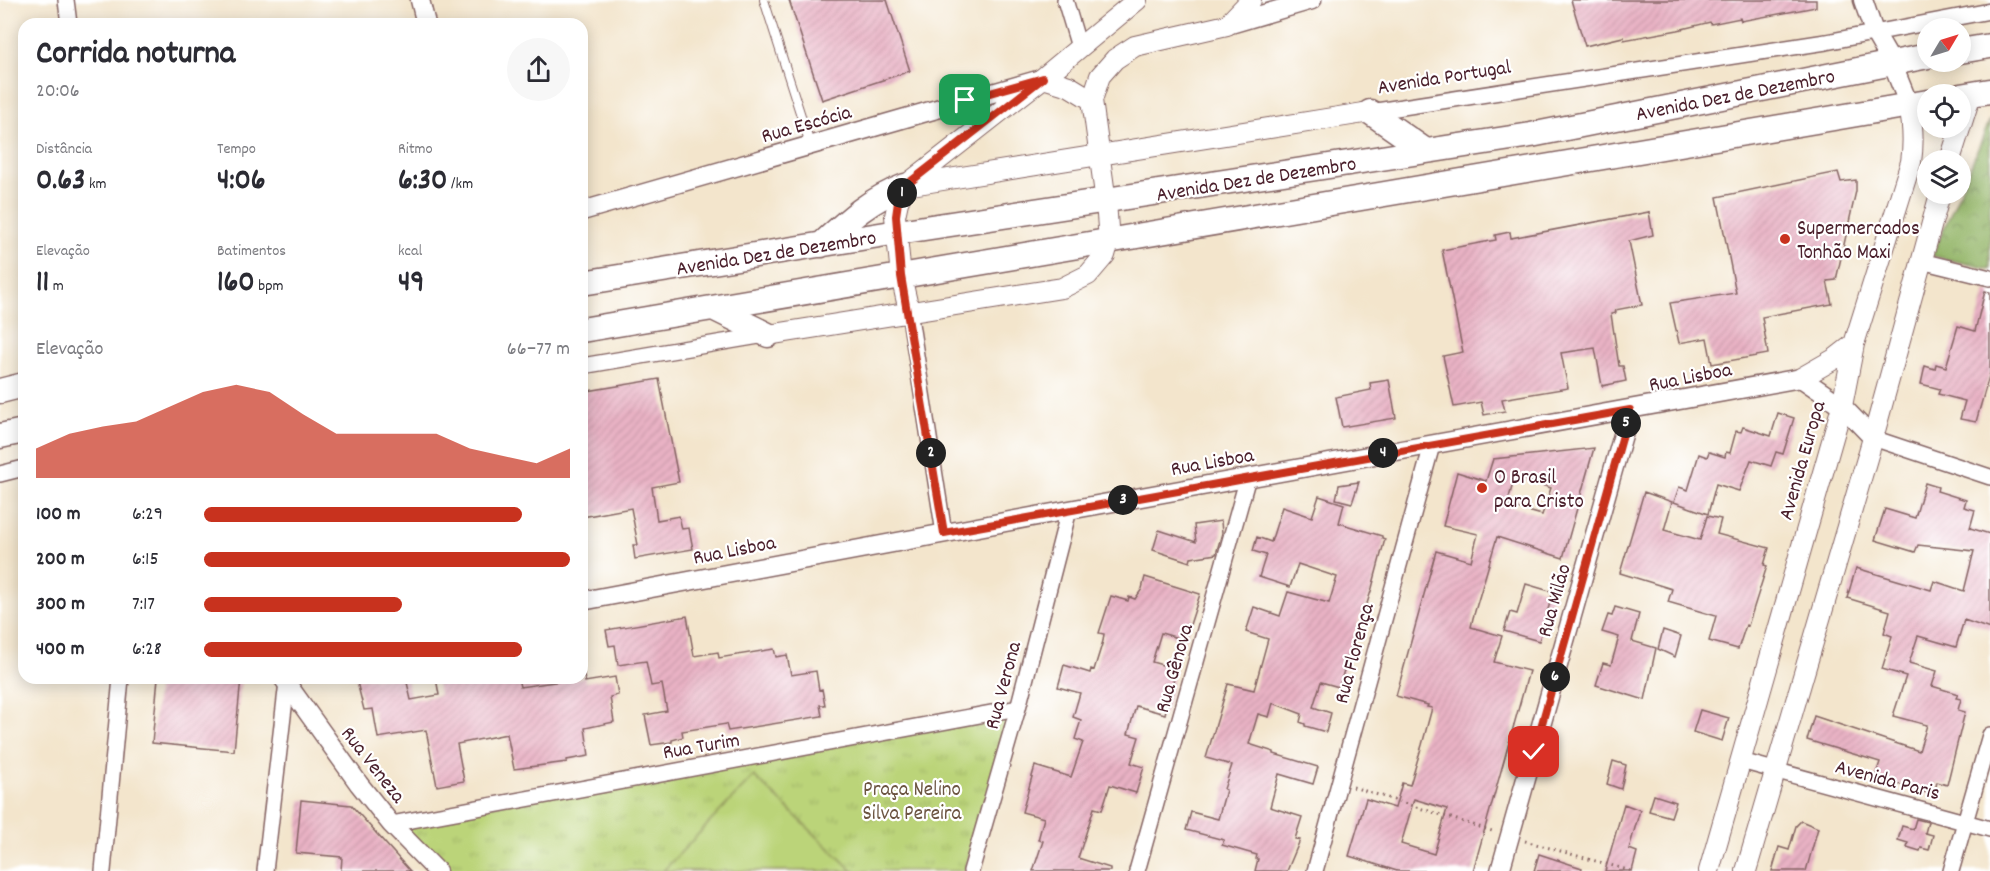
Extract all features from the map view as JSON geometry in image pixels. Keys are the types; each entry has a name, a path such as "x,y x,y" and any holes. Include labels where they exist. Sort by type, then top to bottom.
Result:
{"highway":[{"path":"1971,49 1990,46"},
{"name":"Avenida Dez de Dezembro","path":"588,283 898,232 1531,135 1917,58"},
{"name":"Avenida Dez de Dezembro","path":"588,329 1917,104"},
{"path":"1370,112 1426,151"},
{"path":"821,245 854,215 884,194 905,186"},
{"path":"713,308 768,334"},
{"path":"0,391 18,386"},
{"path":"0,436 18,432"}],"main road":[{"path":"909,311 901,276 896,216 898,202 905,186 1043,78 1137,0"},
{"path":"768,334 1062,288 1088,275 1105,255 1109,241 1106,201 1092,100 1100,76 1114,59 1135,46 1227,24 1251,0"},
{"path":"1043,78 1069,86 1092,100"},
{"path":"1954,150 1974,94"},
{"name":"Avenida Europa","path":"1708,871 1842,406 1854,345 1911,162 1917,110"},
{"name":"Avenida Portugal","path":"905,186 1370,112"},
{"path":"1746,871 1873,438 1937,204"},
{"path":"1802,378 1854,345"}],"street":[{"path":"66,0 68,18"},
{"path":"420,0 424,18"},
{"path":"1065,0 1079,47"},
{"path":"1227,24 1312,0"},
{"name":"Avenida Europa","path":"1863,0 1874,32 1917,102"},
{"name":"Avenida Portugal","path":"1370,112 1826,42 1990,11"},
{"name":"Rua Escócia","path":"588,209 1043,78"},
{"path":"1921,261 1990,278"},
{"path":"909,311 944,533"},
{"path":"588,365 768,334"},
{"path":"1802,378 1842,406 1873,438 1990,477"},
{"name":"Rua Lisboa","path":"588,600 1248,477 1802,378"},
{"name":"Rua Milão","path":"1500,871 1630,410"},
{"name":"Rua Florença","path":"1315,871 1432,445"},
{"path":"0,474 18,470"},
{"name":"Rua Gênova","path":"1137,871 1248,477"},
{"name":"Rua Verona","path":"972,871 1018,708 1069,510"},
{"path":"103,871 120,684"},
{"path":"265,871 285,684"},
{"name":"Rua Veneza","path":"288,684 327,742 391,824 437,871"},
{"name":"Rua Turim","path":"391,824 1018,708"},
{"path":"1951,871 1990,735"},
{"name":"Avenida Paris","path":"1741,761 1990,829"}],"lane":[{"path":"764,0 810,146"}],"path":[{"path":"1340,783 1510,837 1631,871"}],"green space":[{"path":"1990,120 1990,269 1932,256 1955,204 1971,204 1971,165"},
{"name":"Praça Nelino Silva Pereira","path":"1018,708 964,871 438,871 391,824"},
{"path":"754,776 853,871 663,871"}],"building":[{"path":"789,0 887,0 910,71 822,100"},
{"path":"1571,0 1816,0 1816,7 1741,21 1740,18 1711,24 1710,22 1678,30 1624,40 1623,37 1585,46"},
{"name":"Supermercados Tonhão Maxi","path":"1838,172 1841,182 1856,180 1856,191 1836,280 1827,281 1832,304 1762,317 1768,354 1712,364 1707,338 1679,343 1670,303 1736,293 1717,197"},
{"path":"1649,212 1653,235 1629,241 1642,305 1615,310 1616,313 1611,314 1619,366 1623,366 1626,381 1602,386 1595,348 1561,353 1568,388 1502,399 1505,411 1484,415 1481,402 1454,407 1443,356 1463,352 1442,250 1496,240 1495,235 1510,232 1511,238"},
{"path":"1985,291 1990,292 1990,373 1976,422 1960,419 1965,401 1938,394 1940,389 1921,384 1925,366 1935,369 1936,364 1946,367 1958,326 1975,331"},
{"path":"659,379 679,482 652,487 657,520 679,516 682,529 689,528 693,549 635,559 633,545 638,545 631,508 588,516 588,391"},
{"path":"1389,380 1396,418 1342,427 1336,397 1371,390 1370,383"},
{"path":"1778,413 1794,418 1783,454 1776,452 1771,466 1751,460 1739,491 1716,484 1708,514 1674,502 1679,487 1688,490 1699,454 1707,457 1709,452 1725,457 1726,452 1730,453 1736,431 1741,432 1743,427 1771,436"},
{"path":"1594,448 1563,558 1497,537 1473,618 1471,627 1502,636 1494,662 1529,671 1473,871 1397,871 1349,856 1366,799 1395,808 1402,783 1410,785 1432,708 1396,696 1436,551 1471,561 1478,534 1443,526 1457,472 1486,481 1493,459","holes":["1515,476 1551,488 1542,515 1507,505","1414,799 1447,809 1434,854 1401,844"]},
{"path":"1359,482 1352,503 1336,499 1339,485"},
{"path":"1925,483 1938,487 1937,491 1966,500 1964,507 1975,510 1970,528 1990,534 1990,629 1964,620 1956,647 1918,636 1909,663 1937,671 1932,686 1958,694 1956,698 1961,699 1958,710 1965,712 1947,785 1937,782 1934,795 1875,777 1880,762 1807,740 1814,716 1919,751 1927,725 1893,716 1906,676 1882,669 1892,636 1884,633 1890,611 1847,598 1856,568 1931,590 1934,581 1964,591 1974,551 1918,545 1915,552 1875,540 1885,509 1915,518"},
{"path":"1644,492 1672,502 1664,530 1700,540 1707,516 1721,519 1717,534 1769,548 1764,565 1767,566 1748,626 1746,625 1738,649 1709,641 1716,616 1668,602 1672,589 1620,573"},
{"path":"1319,496 1344,504 1339,523 1382,536 1385,539 1372,588 1364,613 1361,613 1339,687 1321,682 1313,707 1331,713 1326,732 1305,726 1300,722 1302,714 1273,703 1269,717 1258,714 1249,744 1318,767 1313,784 1279,774 1270,807 1302,817 1295,839 1300,840 1287,871 1255,871 1257,855 1222,845 1224,840 1186,830 1191,812 1218,819 1232,765 1206,758 1228,684 1254,690 1268,639 1246,632 1254,607 1280,616 1288,592 1329,603 1337,577 1298,564 1290,587 1259,577 1266,555 1253,551 1257,537 1271,542 1282,507 1312,517"},
{"path":"1221,521 1222,533 1216,554 1191,558 1190,562 1153,550 1159,530 1196,542 1194,525"},
{"path":"1145,577 1200,594 1185,640 1161,633 1152,662 1176,669 1165,714 1136,706 1128,734 1139,737 1131,763 1144,767 1136,793 1110,785 1102,810 1094,808 1078,858 1110,868 1110,871 1033,871 1043,841 1038,840 1044,818 1022,812 1035,766 1071,777 1083,742 1075,739 1081,720 1073,717 1080,693 1058,687 1064,665 1090,673 1091,669 1094,670 1104,634 1099,633 1111,596 1128,601 1129,597 1135,599 1142,589"},
{"path":"1526,584 1553,592 1539,641 1504,631 1510,612 1517,614"},
{"path":"1615,607 1639,614 1632,641 1656,648 1645,700 1596,685 1603,663 1611,665 1619,637 1602,632 1608,615 1612,616"},
{"path":"687,616 694,656 718,652 719,658 774,649 776,657 787,655 791,675 816,671 819,690 822,689 825,705 820,705 822,716 728,731 726,724 682,731 683,737 672,740 672,742 651,745 645,715 667,711 662,684 651,686 646,661 618,665 615,645 609,646 606,630"},
{"path":"1663,630 1681,636 1675,657 1658,649"},
{"path":"615,677 618,695 610,697 614,722 585,728 589,756 567,760 567,762 514,769 507,734 457,744 464,781 437,786 426,730 378,738 373,709 364,710 358,684 407,684 411,700 439,695 437,684 519,684 520,687 541,684 588,684 588,682"},
{"path":"157,684 240,684 234,751 152,743"},
{"path":"1700,710 1729,718 1722,741 1693,732"},
{"path":"1613,761 1626,765 1621,789 1607,784"},
{"path":"1654,795 1676,802 1671,817 1649,811"},
{"path":"301,800 351,805 410,871 341,871 342,857 296,853"},
{"path":"1624,804 1640,810 1629,849 1637,852 1632,871 1605,871"},
{"path":"1916,819 1928,822 1925,833 1933,835 1929,850 1921,848 1920,851 1907,847 1908,843 1898,840 1902,826 1913,829"},
{"path":"1801,821 1818,828 1806,871 1772,871 1779,847 1789,850 1796,826"},
{"path":"1539,854 1582,868 1581,871 1534,871"}],"place":[{"name":"Supermercados Tonhão Maxi","path":"1785,239"},
{"name":"O Brasil para Cristo","path":"1482,488"}],"route":[{"path":"965,100 1043,78 905,186 898,202 896,216 901,276 909,311 944,533 1630,410 1534,752"}]}
